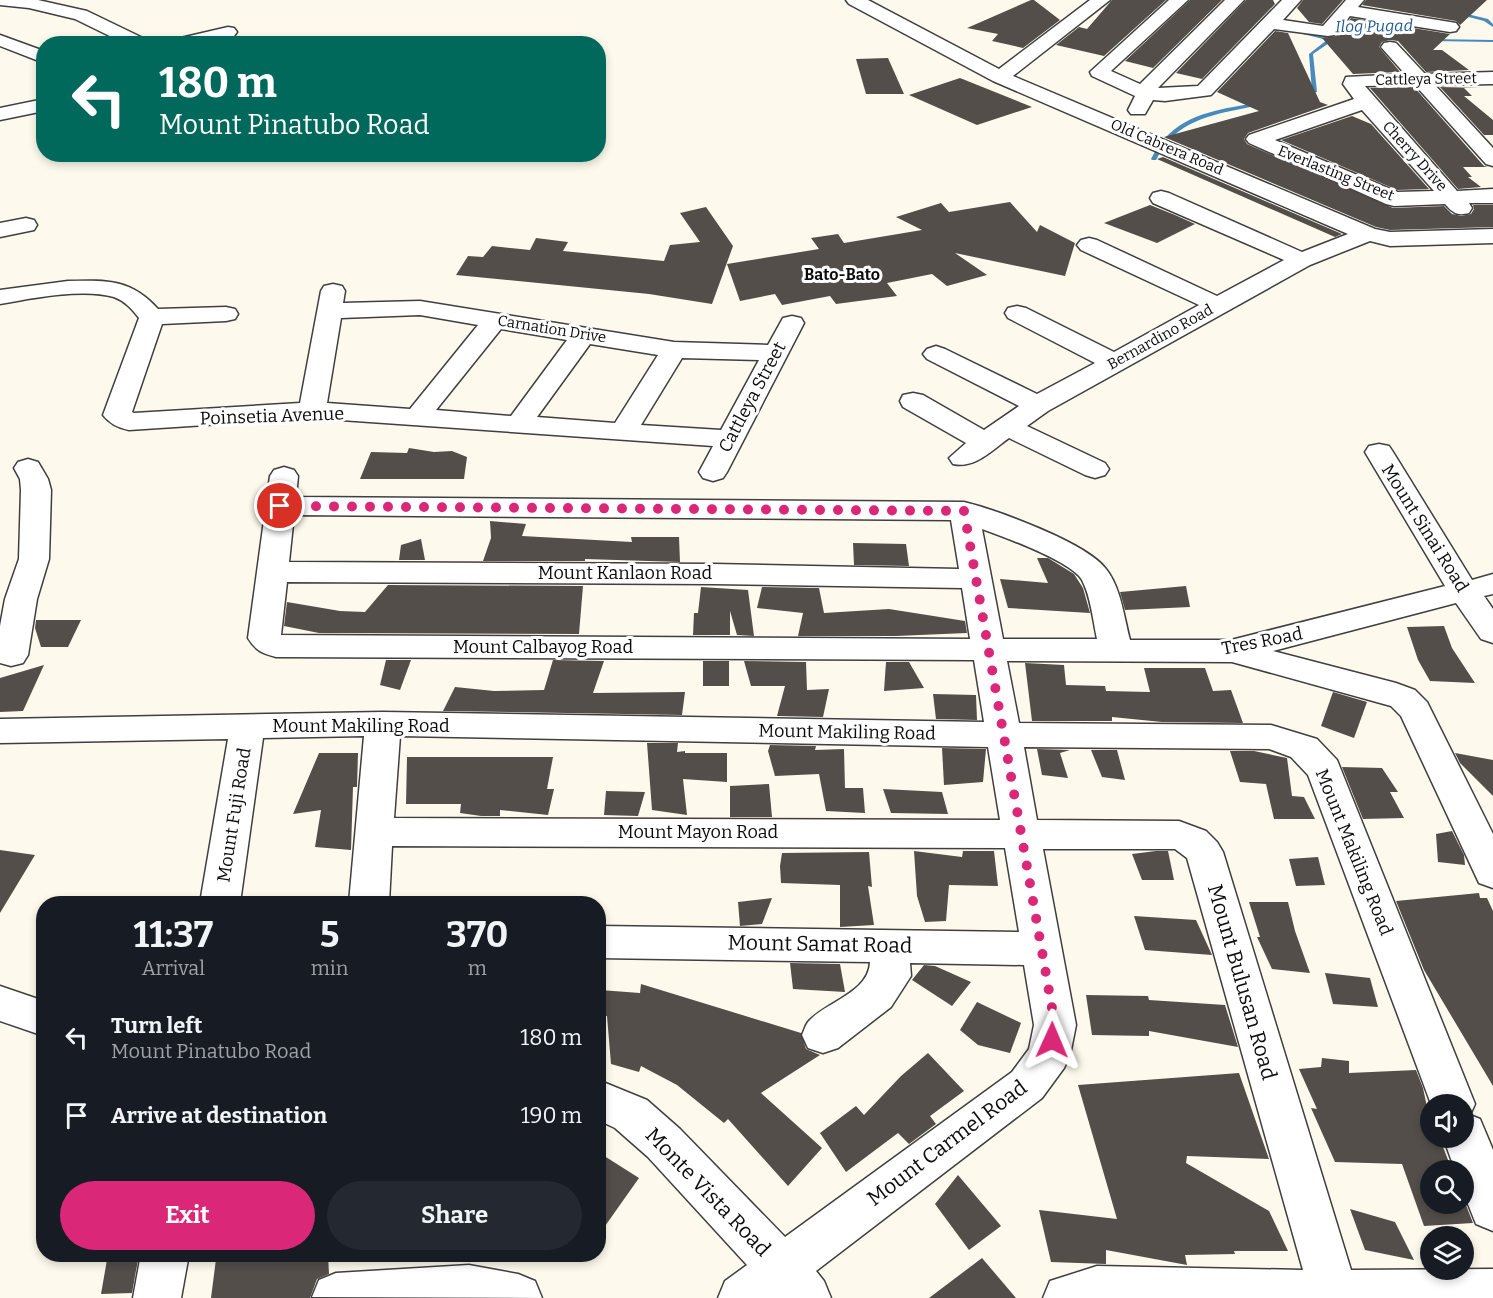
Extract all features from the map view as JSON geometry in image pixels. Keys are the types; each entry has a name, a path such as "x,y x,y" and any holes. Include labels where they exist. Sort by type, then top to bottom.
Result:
{"street":[{"path":"0,0 29,3 81,15 124,36"},
{"name":"Old Cabrera Road","path":"855,0 1000,77 1127,130 1153,125 1368,234 1390,239 1488,236"},
{"path":"1000,77 1074,11 1101,0"},
{"path":"1179,0 1099,70 1103,75 1144,93 1165,96 1197,93 1208,88 1292,0"},
{"path":"1127,130 1150,84 1235,0"},
{"path":"1270,23 1323,32 1328,31 1346,11"},
{"path":"1346,11 1450,27"},
{"path":"1346,11 1404,62 1493,160"},
{"path":"211,36 228,32"},
{"path":"0,40 36,55"},
{"path":"1466,57 1491,81"},
{"name":"Cattleya Street","path":"1359,80 1491,81"},
{"name":"Cherry Drive","path":"1359,80 1353,81 1353,84 1366,102 1488,236"},
{"path":"1153,125 1165,96"},
{"name":"Everlasting Street","path":"1366,102 1258,137 1256,140 1394,199 1493,196"},
{"path":"0,114 36,107"},
{"path":"1161,198 1302,260"},
{"path":"0,230 26,225"},
{"name":"Bernardino Road","path":"963,458 1038,405 1218,305 1302,260 1368,234"},
{"path":"1089,245 1218,305"},
{"path":"0,297 37,289 85,288 122,291 133,296 152,317 226,314"},
{"name":"Carnation Drive","path":"312,411 331,301 420,308 674,350 775,353"},
{"path":"1017,313 1115,363"},
{"name":"Poinsetia Avenue","path":"152,317 117,415 129,422 312,411 624,430 730,439"},
{"path":"417,417 496,320"},
{"name":"Cattleya Street","path":"713,472 792,323"},
{"path":"519,423 584,334"},
{"path":"624,430 674,350"},
{"path":"936,354 1038,405"},
{"path":"912,401 985,442"},
{"path":"1008,427 1095,469"},
{"name":"Mount Sinai Road","path":"1379,452 1478,588 1493,633"},
{"path":"11,655 10,603 34,559 36,490 34,479 28,468"},
{"name":"Mount Calbayog Road","path":"284,476 264,638 268,644 276,646 989,650"},
{"path":"280,506 964,511 1068,554 1086,566 1095,575 1116,650"},
{"name":"Mount Carmel Road","path":"742,1298 795,1283 1027,1085 1049,1056 1055,1025 964,511"},
{"name":"Mount Kanlaon Road","path":"273,572 713,574 976,579"},
{"name":"Tres Road","path":"989,650 1231,651 1478,588"},
{"path":"1231,651 1384,691 1402,698 1415,710 1493,873"},
{"path":"369,896 382,724"},
{"name":"Mount Makiling Road","path":"0,731 382,724 1004,735 1271,737 1304,748 1324,769 1449,1094"},
{"name":"Mount Fuji Road","path":"221,896 247,728"},
{"name":"Mount Mayon Road","path":"374,832 1021,833"},
{"name":"Mount Bulusan Road","path":"1021,833 1179,834 1193,841 1204,852 1334,1293"},
{"name":"Mount Samat Road","path":"606,942 1042,949"},
{"path":"823,1035 876,995 891,976 890,945"},
{"path":"0,1003 36,1016"},
{"name":"Monte Vista Road","path":"606,1103 631,1114 664,1143 795,1283"},
{"path":"1470,1148 1493,1209"},
{"path":"157,1298 164,1262"},
{"path":"336,1297 469,1289 518,1298"},
{"path":"1076,1296 1096,1290 1493,1293"}],"building":[{"path":"1031,0 1060,20 1023,48 992,41 998,34 967,28"},
{"path":"1112,0 1166,0 1104,56 1056,45 1079,27 1087,29"},
{"path":"1190,0 1222,0 1153,68 1125,61"},
{"path":"1246,0 1273,0 1275,4 1202,79 1176,73"},
{"path":"1303,0 1343,0 1322,24 1309,22 1297,8"},
{"path":"1366,0 1487,0 1460,25 1456,21 1362,5"},
{"path":"1351,18 1450,34 1433,50 1442,50 1469,70 1426,72 1398,41 1390,40 1382,42 1379,47 1400,72 1353,74 1322,38 1336,36"},
{"path":"1275,31 1288,33 1320,102 1328,105 1248,133 1244,139 1247,144 1393,208 1444,206 1452,214 1461,216 1471,214 1474,209 1473,205 1493,205 1493,227 1390,230 1376,227 1164,137 1259,111 1217,92"},
{"path":"888,58 904,94 866,94 856,59"},
{"path":"960,78 1032,107 977,125 909,95"},
{"path":"1414,87 1484,166 1488,167 1463,167 1472,177 1468,177 1481,187 1458,189 1370,88"},
{"path":"1440,87 1481,88 1464,88 1472,96 1464,96 1493,120 1493,135 1484,135"},
{"path":"1352,116 1371,124 1429,189 1397,190 1281,140"},
{"path":"1163,157 1342,234 1335,237 1157,159"},
{"path":"1010,202 1037,232 1040,225 1075,243 1065,276 955,253 987,275 947,286 932,274 887,283 897,296 836,304 830,296 782,305 775,294 740,301 727,264 819,249 811,238 838,234 844,243 922,230 896,217 941,203 949,212"},
{"path":"1150,205 1195,224 1157,243 1104,223"},
{"path":"706,207 733,246 712,304 649,294 456,275 468,256 483,257 492,246 530,250 536,238 568,242 563,251 664,261 670,245 700,242 680,213"},
{"path":"409,448 434,452 452,451 467,457 464,479 360,479 371,452 407,453"},
{"path":"490,521 526,524 522,536 632,542 631,537 679,537 680,562 585,559 585,561 483,561 491,538"},
{"path":"421,539 425,560 399,560 401,545"},
{"path":"853,543 906,544 909,566 854,565"},
{"path":"1037,558 1048,558 1074,574 1083,588 1090,613 1008,608 1000,579 1048,583"},
{"path":"388,585 583,586 579,634 319,633 284,626 287,602 340,611 365,612"},
{"path":"1186,586 1190,607 1125,610 1120,592"},
{"path":"701,587 748,590 754,636 737,635 730,611 730,635 693,635 694,613 698,613"},
{"path":"762,587 819,588 824,613 889,609 965,621 967,633 798,636 803,613 757,608"},
{"path":"36,620 81,620 68,647 41,647 35,628"},
{"path":"1444,626 1452,648 1475,683 1430,681 1418,660 1407,627"},
{"path":"386,660 411,660 400,690 380,685"},
{"path":"553,660 604,661 593,693 685,692 682,715 443,711 455,687 494,691 544,690"},
{"path":"703,661 729,661 729,686 703,686"},
{"path":"744,661 806,662 807,690 829,689 823,717 777,716 785,686 751,686"},
{"path":"886,662 909,662 924,688 884,691"},
{"path":"1025,663 1064,665 1066,685 1105,686 1106,691 1150,692 1144,668 1205,668 1213,691 1231,690 1243,723 1162,722 1112,717 1112,721 1032,721"},
{"path":"44,665 23,711 0,712 0,678"},
{"path":"1333,692 1367,702 1354,738 1321,726"},
{"path":"933,694 976,695 977,720 936,719"},
{"path":"647,743 678,743 677,752 685,751 685,753 727,753 727,782 683,779 687,815 652,810"},
{"path":"770,745 816,746 815,750 844,749 845,788 863,788 865,813 826,811 819,774 775,776 768,751"},
{"path":"942,748 986,749 983,782 944,785"},
{"path":"1037,749 1070,750 1060,753 1068,778 1042,775"},
{"path":"1091,750 1117,750 1125,780 1102,777"},
{"path":"1230,751 1254,751 1287,758 1292,796 1304,797 1315,819 1274,819 1266,784 1240,782"},
{"path":"319,753 358,753 357,787 353,787 351,850 315,847 321,810 293,814"},
{"path":"1455,753 1493,760 1493,796 1460,763"},
{"path":"407,757 553,757 547,789 554,789 548,815 500,810 500,816 481,816 460,813 461,804 406,804"},
{"path":"1342,767 1382,768 1398,792 1390,792 1404,818 1363,819"},
{"path":"769,784 772,817 730,817 730,786"},
{"path":"883,789 942,792 948,814 891,813"},
{"path":"606,791 645,792 638,816 604,815"},
{"path":"1452,831 1464,855 1465,865 1438,862 1436,834"},
{"path":"0,850 35,855 0,913"},
{"path":"914,851 962,857 963,851 994,851 998,886 949,885 946,921 925,922 917,896"},
{"path":"1168,851 1174,880 1142,880 1132,854"},
{"path":"869,852 872,887 868,886 874,925 840,927 840,885 781,883 782,853"},
{"path":"1318,857 1325,885 1296,886 1289,859"},
{"path":"1479,893 1480,898 1487,898 1493,911 1493,1086 1424,970 1396,901"},
{"path":"772,898 762,924 740,926 738,902"},
{"path":"1249,902 1288,902 1295,931 1310,973 1272,969 1257,937 1260,937"},
{"path":"1134,916 1196,920 1212,955 1145,950"},
{"path":"790,963 840,964 845,992 793,989"},
{"path":"924,965 935,966 971,982 952,1006 912,980"},
{"path":"1325,973 1370,978 1378,1007 1333,1004"},
{"path":"641,984 801,1033 806,1049 820,1055 761,1093 822,1148 788,1186 728,1119 724,1123 677,1085 641,1066 639,1072 611,1064 606,990 640,993"},
{"path":"1086,995 1148,996 1149,1000 1225,1005 1238,1047 1149,1031 1149,1036 1092,1035"},
{"path":"977,1002 1021,1023 1010,1053 978,1045 960,1030"},
{"path":"928,1053 964,1091 930,1116 936,1124 909,1144 898,1133 846,1172 820,1133 856,1106 864,1115 901,1076"},
{"path":"1322,1058 1349,1061 1349,1073 1416,1070 1424,1094 1420,1094 1420,1148 1443,1148 1448,1160 1420,1160 1420,1214 1469,1214 1473,1223 1424,1226 1402,1164 1335,1162 1311,1108 1317,1109 1299,1069 1321,1067"},
{"path":"1239,1073 1269,1159 1187,1156 1186,1163 1269,1211 1288,1251 1234,1251 1235,1254 1185,1255 1187,1265 1106,1250 1106,1264 1051,1262 1039,1210 1117,1219 1078,1085"},
{"path":"606,1157 639,1178 606,1225"},
{"path":"958,1175 1001,1226 969,1250 935,1204"},
{"path":"1350,1209 1395,1222 1414,1260 1365,1250"},
{"path":"982,1258 1016,1298 929,1298"},
{"path":"107,1262 138,1262 132,1293 101,1294"},
{"path":"216,1262 328,1262 329,1274 317,1279 310,1298 211,1298"}],"waterway":[{"path":"1459,13 1486,20 1493,26"},
{"path":"1301,32 1331,40"},
{"name":"Ilog Pugad","path":"1306,94 1315,92 1311,54 1331,40"},
{"name":"Ilog Pugad","path":"1432,40 1493,41"},
{"name":"Ilog Pugad","path":"1168,138 1176,130 1197,118 1258,104"},
{"name":"Ilog Pugad","path":"1154,159 1160,147"}],"district":[{"name":"Bato-Bato","path":"842,274"}],"route":[{"path":"280,506 964,511 1055,1025 1052,1040"}]}
